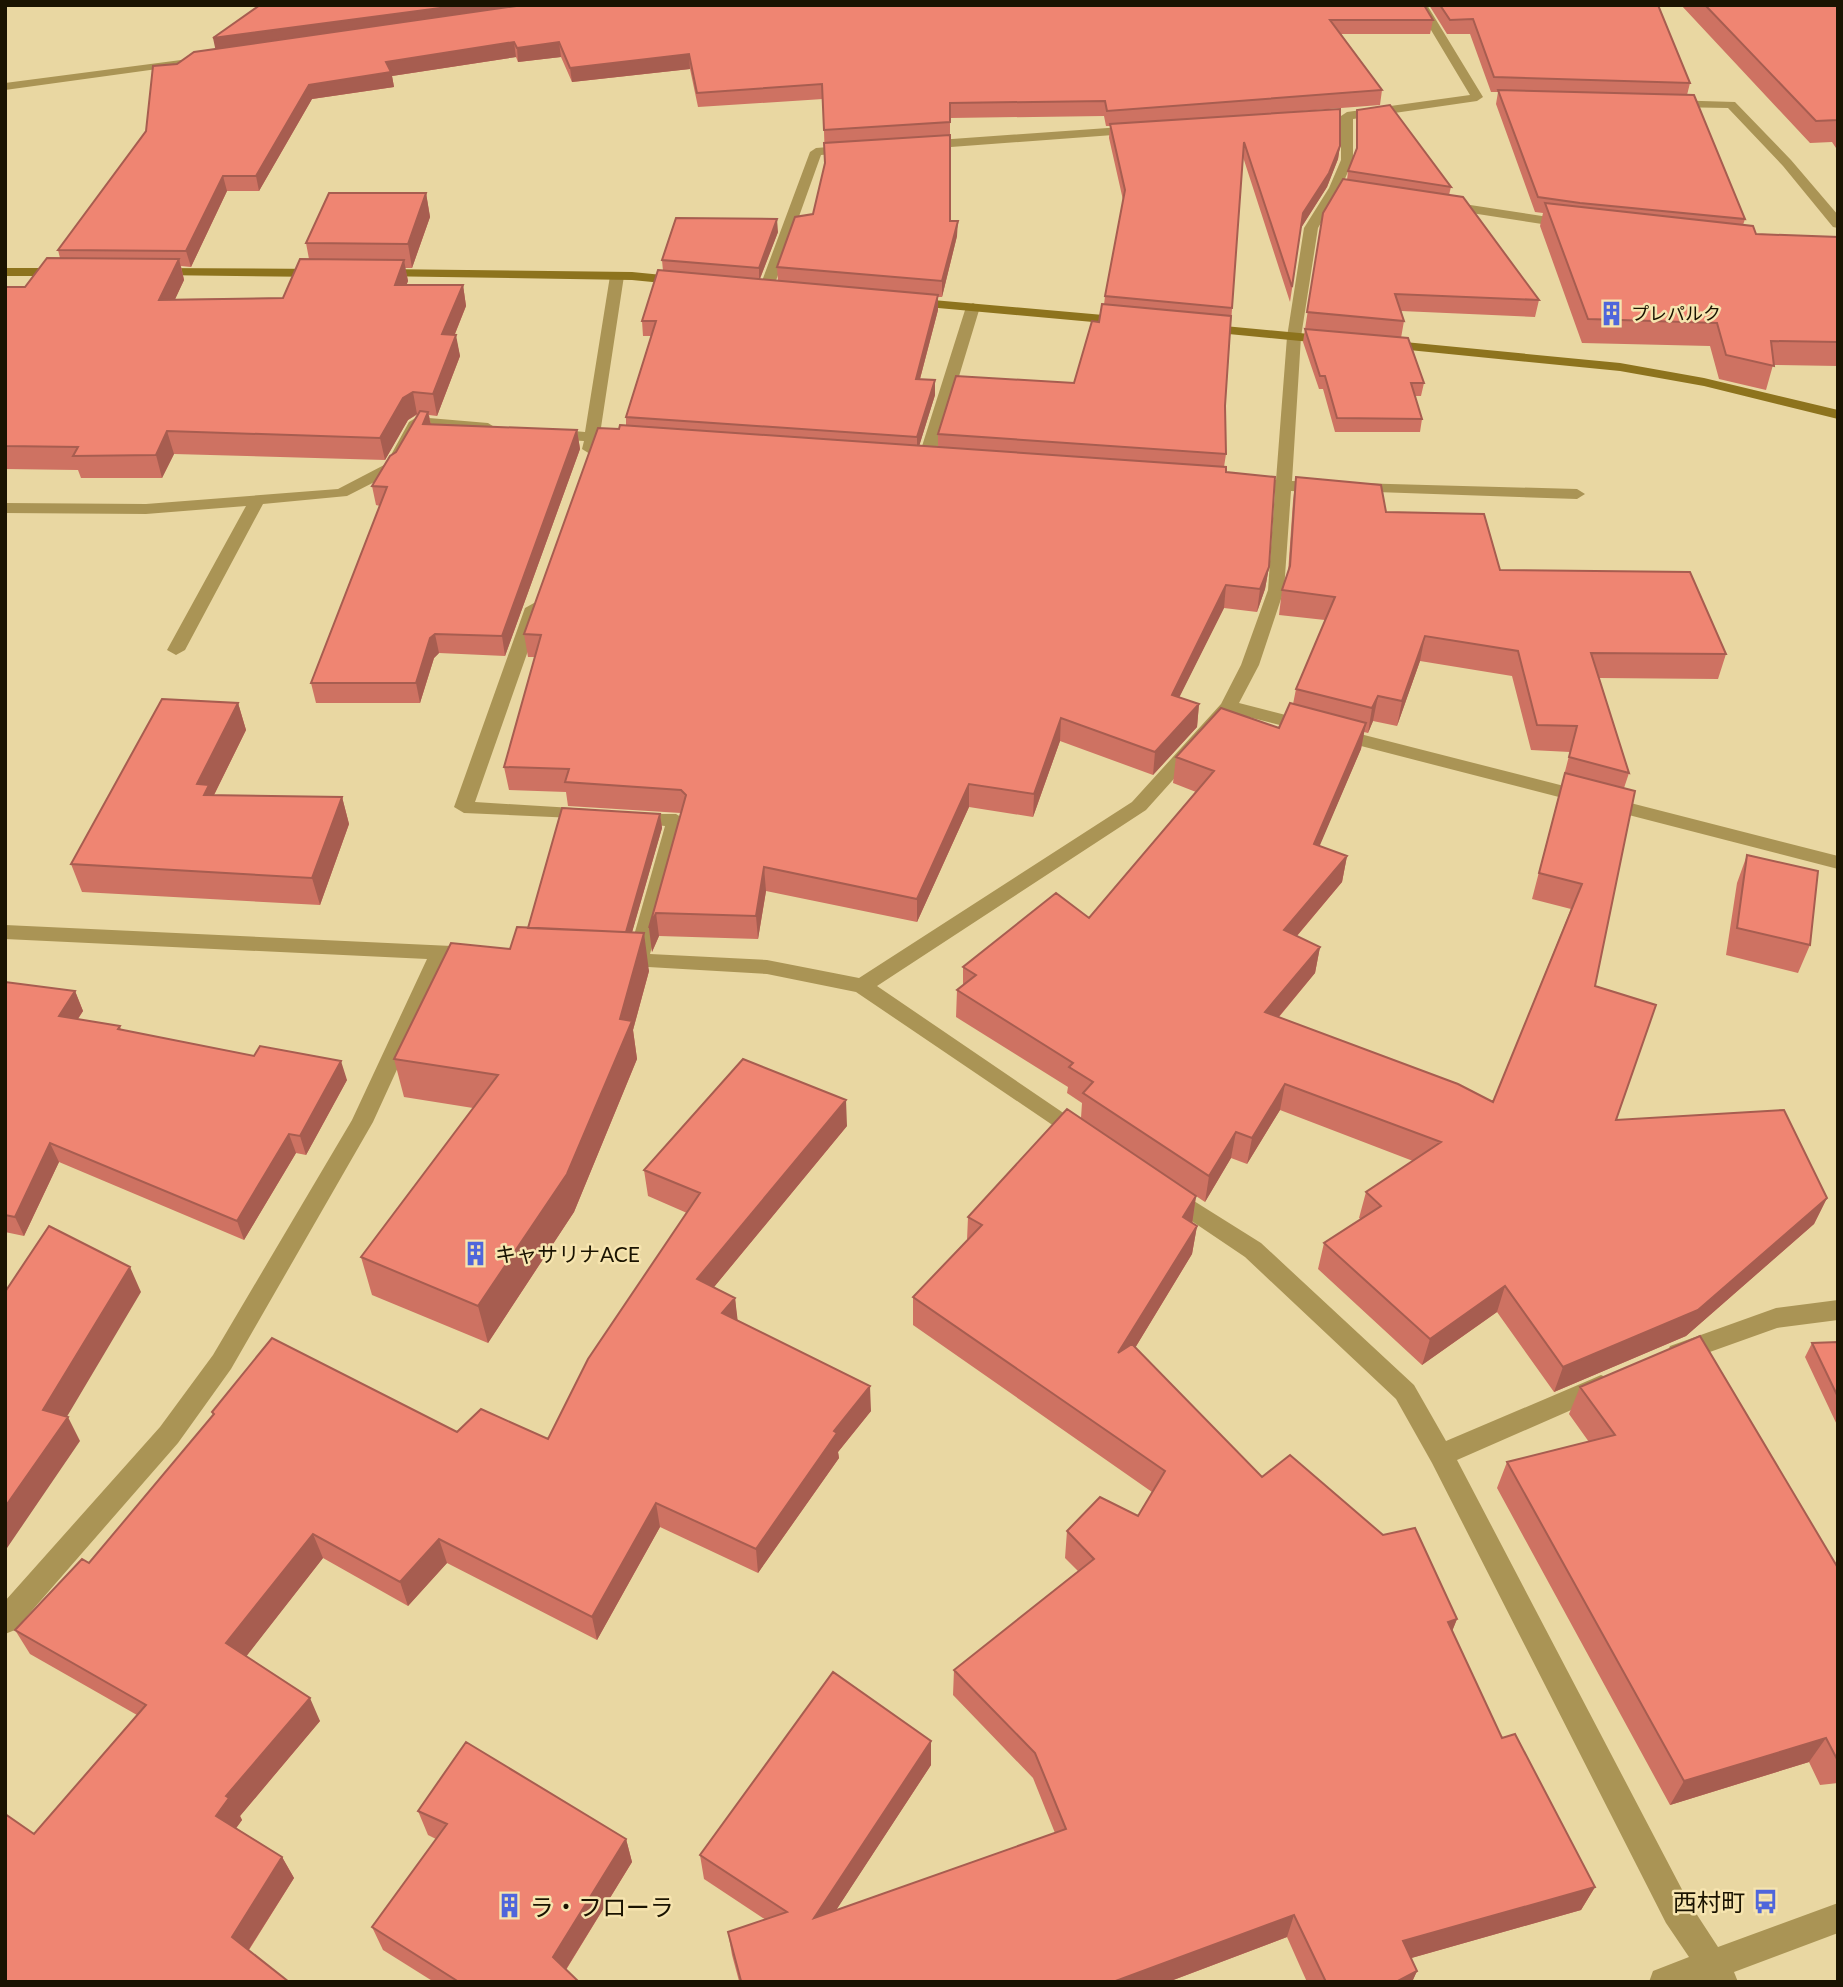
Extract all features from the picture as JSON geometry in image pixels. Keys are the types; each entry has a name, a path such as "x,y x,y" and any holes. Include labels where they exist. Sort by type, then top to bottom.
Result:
{"street":[{"path":"862,986 1139,806 1229,706 1250,665 1276,590 1294,337 1311,228 1342,189 1346,160 1341,116 1484,97 1421,5"},
{"path":"5,87 223,58"},
{"path":"1664,103 1731,105 1787,163 1838,224"},
{"path":"911,145 1157,129"},
{"path":"767,289 816,152 870,148"},
{"path":"1429,202 1576,225"},
{"path":"145,271 338,273"},
{"path":"5,272 75,272"},
{"path":"366,273 617,276 699,282"},
{"path":"585,465 594,438 617,276"},
{"path":"890,300 1140,323"},
{"path":"925,462 973,307"},
{"path":"1182,326 1620,367 1704,382 1838,415"},
{"path":"5,508 146,509 341,493 392,467 417,422 499,429"},
{"path":"540,433 635,441"},
{"path":"1227,483 1577,494"},
{"path":"176,650 257,500"},
{"path":"538,596 464,807 676,820 637,961"},
{"path":"1229,706 1838,863"},
{"path":"5,932 492,955"},
{"path":"5,1621 169,1434 222,1362 362,1122 440,953"},
{"path":"598,959 767,967 862,986 1104,1151"},
{"path":"1150,1181 1253,1250 1405,1392 1441,1455 1677,1912 1718,1972"},
{"path":"1660,1361 1711,1339 1776,1318 1838,1310"},
{"path":"1441,1455 1621,1378"},
{"path":"1664,1982 1718,1972 1838,1918"}],"building":[{"path":"260,5 463,5 213,38"},
{"path":"523,5 1424,5 1433,20 1330,20 1382,90 1107,111 1105,101 950,103 950,122 824,130 822,84 697,93 689,54 570,68 559,42 517,48 514,42 386,62 391,72 309,85 256,176 223,176 186,251 58,250 146,131 153,66 177,64 194,52"},
{"path":"1440,5 1658,5 1690,83 1494,77 1473,19 1450,20"},
{"path":"1705,5 1838,5 1838,120 1816,121"},
{"path":"1498,90 1694,95 1745,219 1538,197"},
{"path":"1390,105 1451,187 1348,171 1357,148 1357,110"},
{"path":"1340,109 1340,146 1329,173 1303,213 1292,287 1244,142 1232,308 1105,296 1125,190 1110,124"},
{"path":"950,135 950,221 958,221 942,281 777,267 795,217 813,214 825,163 824,143"},
{"path":"1343,179 1463,197 1539,300 1395,294 1404,321 1307,312 1323,213"},
{"path":"329,193 426,193 408,244 306,243"},
{"path":"1545,203 1753,226 1756,234 1838,237 1838,342 1771,341 1774,366 1726,355 1717,323 1588,319"},
{"path":"676,218 777,219 759,268 662,260"},
{"path":"47,258 179,259 159,300 283,298 300,259 404,260 395,285 463,285 442,334 456,335 433,394 413,392 403,398 380,438 167,431 156,455 73,456 78,447 5,446 5,287 25,287"},
{"path":"658,270 938,295 916,379 935,380 917,437 626,417 656,321 642,321"},
{"path":"1102,304 1231,316 1225,406 1226,454 938,434 956,376 1074,383 1092,321 1099,322"},
{"path":"1305,329 1408,338 1424,383 1411,383 1422,419 1337,418 1325,376 1320,376"},
{"path":"420,411 428,412 423,424 577,430 502,636 435,634 430,638 416,683 311,683 387,487 372,486"},
{"path":"620,425 1226,467 1226,472 1275,477 1269,567 1260,589 1226,585 1172,695 1199,704 1155,752 1061,718 1034,794 969,784 917,899 764,867 756,916 656,913 649,928 686,795 681,790 565,782 569,769 504,767 541,635 524,634 598,428 619,429"},
{"path":"1296,477 1381,485 1386,512 1484,514 1500,570 1690,572 1726,654 1591,653 1629,773 1569,757 1577,726 1537,725 1518,651 1425,636 1402,701 1378,696 1372,708 1296,689 1335,597 1282,590 1290,566"},
{"path":"162,699 238,703 197,784 209,785 204,795 342,797 312,878 71,864"},
{"path":"1290,703 1366,723 1314,844 1347,856 1284,930 1320,947 1265,1012 1458,1084 1493,1102 1582,884 1539,873 1565,773 1635,791 1595,986 1656,1005 1616,1120 1784,1110 1827,1198 1698,1310 1563,1367 1505,1286 1430,1339 1324,1243 1381,1206 1366,1192 1441,1142 1285,1084 1252,1138 1236,1132 1209,1176 1083,1093 1093,1082 1069,1067 1073,1063 957,990 976,975 963,967 1056,893 1089,918 1214,771 1176,757 1221,708 1279,728"},
{"path":"562,808 660,814 626,932 528,928"},
{"path":"1747,855 1818,871 1810,945 1737,928"},
{"path":"517,927 644,933 620,1019 632,1021 567,1174 478,1306 361,1257 498,1075 394,1059 451,943 510,949"},
{"path":"5,982 75,991 59,1016 120,1026 118,1029 254,1056 260,1046 341,1061 300,1136 289,1134 237,1221 50,1143 15,1217 5,1215"},
{"path":"743,1059 846,1100 697,1279 735,1298 722,1313 870,1386 834,1431 837,1433 756,1549 656,1503 592,1617 439,1539 400,1582 313,1534 226,1643 310,1698 226,1796 229,1798 216,1816 282,1857 232,1937 289,1982 5,1982 5,1814 34,1834 146,1705 15,1630 82,1559 89,1563 214,1414 212,1412 272,1338 457,1432 481,1409 548,1439 588,1359 700,1193 644,1170"},
{"path":"1067,1109 1196,1196 1183,1217 1197,1226 1118,1353 1132,1344 1262,1477 1290,1455 1383,1535 1415,1528 1457,1619 1448,1622 1502,1738 1515,1734 1595,1887 1403,1941 1417,1971 1396,1982 1326,1982 1294,1915 1113,1982 737,1982 741,1981 728,1932 787,1912 700,1855 833,1672 931,1741 814,1918 1066,1829 1035,1753 954,1670 1094,1559 1067,1531 1100,1497 1138,1516 1165,1471 913,1297 982,1225 968,1217"},
{"path":"49,1226 130,1267 43,1410 68,1417 5,1507 5,1292"},
{"path":"1700,1336 1838,1568 1838,1761 1826,1738 1684,1781 1507,1462 1615,1435 1580,1387"},
{"path":"1838,1342 1838,1397 1812,1343"},
{"name":"ラ・フローラ","path":"466,1742 626,1839 553,1957 579,1982 459,1982 372,1927 447,1824 418,1811"}],"place":[{"name":"プレパルク","path":"1611,313"},
{"name":"キャサリナACE","path":"475,1253"},
{"name":"西村町","path":"1765,1901"},
{"name":"ラ・フローラ","path":"510,1906"}]}
